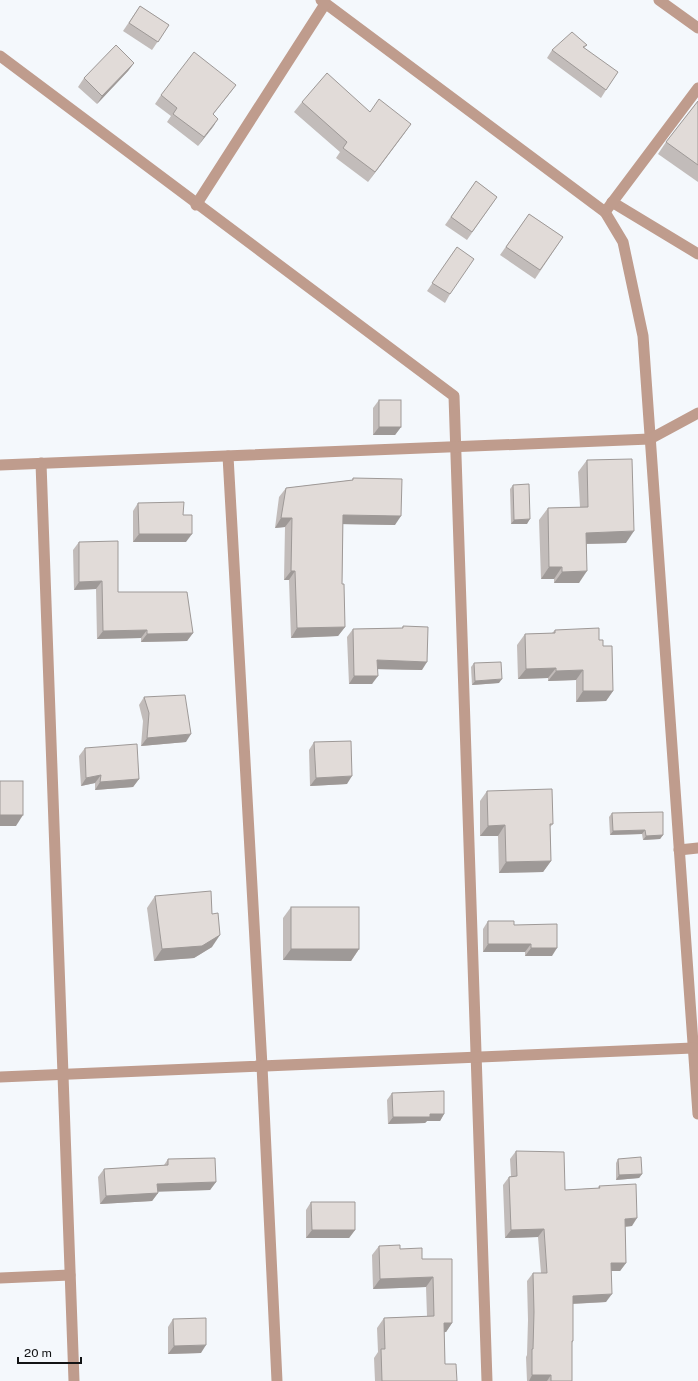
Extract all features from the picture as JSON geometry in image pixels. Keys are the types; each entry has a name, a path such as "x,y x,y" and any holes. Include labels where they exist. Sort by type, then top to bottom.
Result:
{"street":[{"path":"659,0 698,28"},
{"path":"196,205 323,2 605,212 623,242 643,336 698,1114"},
{"path":"0,56 196,205 454,396 487,1381"},
{"path":"605,212 698,88"},
{"path":"612,202 698,254"},
{"path":"0,465 650,439 698,413"},
{"path":"228,456 262,1066 277,1381"},
{"path":"42,463 74,1381"},
{"path":"679,850 698,848"},
{"path":"0,1077 693,1048"},
{"path":"0,1278 70,1275"}],"building":[{"path":"140,6 169,25 158,42 129,23"},
{"path":"572,32 587,45 583,47 618,72 606,90 552,50"},
{"path":"116,45 134,63 102,96 84,78"},
{"path":"194,52 236,85 213,114 218,119 204,137 173,114 177,108 161,95"},
{"path":"327,73 370,112 379,99 411,124 375,172 343,148 347,142 302,102"},
{"path":"698,101 698,165 666,142"},
{"path":"476,181 497,197 472,232 451,217"},
{"path":"529,214 563,237 540,270 506,247"},
{"path":"457,247 474,259 450,294 432,283"},
{"path":"379,400 401,400 401,427 379,427"},
{"path":"632,459 634,531 586,533 587,571 562,572 562,567 549,567 548,508 588,507 587,460"},
{"path":"353,478 402,479 401,516 343,515 342,584 344,584 345,627 297,628 295,571 291,571 292,518 281,518 286,488 353,480"},
{"path":"529,484 530,519 514,520 513,485"},
{"path":"184,502 183,515 192,515 192,534 139,534 138,503"},
{"path":"118,541 118,592 187,592 193,633 147,634 147,630 103,631 102,581 79,582 79,542"},
{"path":"403,626 428,627 427,662 377,660 378,676 354,676 353,629 403,628"},
{"path":"599,628 599,640 603,640 603,646 612,646 613,691 583,691 583,670 556,671 556,668 526,669 525,634 555,633 555,630"},
{"path":"501,662 502,679 475,681 474,663"},
{"path":"185,695 191,734 147,738 149,713 144,697"},
{"path":"351,741 352,776 316,778 314,742"},
{"path":"137,744 139,779 100,782 101,775 86,778 85,748"},
{"path":"0,781 23,781 23,815 0,815"},
{"path":"552,789 553,824 550,824 551,861 506,862 505,825 488,826 487,791"},
{"path":"663,812 663,835 646,836 645,830 613,831 612,813"},
{"path":"211,891 212,914 218,913 220,935 202,946 162,949 155,896"},
{"path":"291,907 359,907 359,949 291,949"},
{"path":"488,921 514,921 514,925 557,924 557,948 531,948 531,944 488,944"},
{"path":"444,1091 444,1114 430,1114 430,1117 393,1117 392,1093"},
{"path":"516,1151 564,1152 565,1190 636,1184 637,1218 625,1219 626,1263 611,1263 612,1294 573,1296 572,1381 551,1381 551,1375 532,1375 534,1312 533,1273 547,1273 544,1229 511,1230 509,1177 517,1176"},
{"path":"641,1157 642,1174 619,1175 618,1159"},
{"path":"215,1158 216,1182 157,1184 158,1193 106,1196 104,1169 168,1165 168,1159"},
{"path":"311,1202 355,1202 355,1230 312,1230"},
{"path":"400,1245 400,1249 422,1248 422,1259 452,1259 452,1323 444,1323 445,1364 456,1364 457,1381 382,1381 381,1349 385,1349 384,1318 434,1316 433,1277 380,1279 379,1246"},
{"path":"206,1318 206,1345 174,1346 173,1319"}]}
